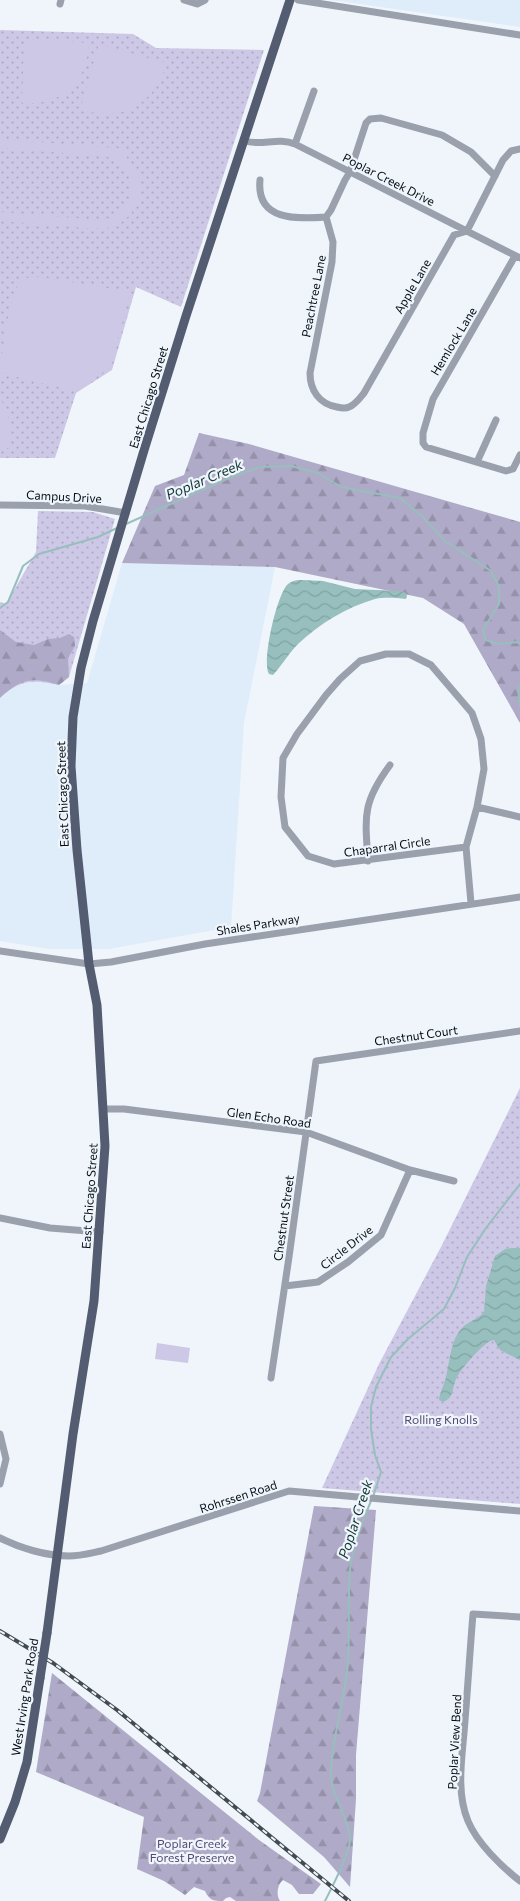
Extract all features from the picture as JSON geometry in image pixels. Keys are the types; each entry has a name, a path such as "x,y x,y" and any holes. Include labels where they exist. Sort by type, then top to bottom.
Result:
{"main road":[{"name":"East Chicago Street","path":"57,1555 73,1434 94,1301 105,1146 97,1005 89,964 78,864 71,766 73,717 81,668 126,513 186,316 290,0"},
{"name":"West Irving Park Road","path":"0,1838 15,1802 27,1762 57,1555"}],"street":[{"path":"184,0 196,4 205,0"},
{"path":"298,0 520,35"},
{"path":"295,144 314,91"},
{"path":"260,180 260,197 268,210 289,216 326,216 331,210 350,172 366,123 375,118 431,131 449,138 471,152 495,176"},
{"name":"Poplar Creek Drive","path":"244,140 258,144 280,140 295,144 518,257"},
{"name":"Apple Lane","path":"312,390 324,402 333,407 349,408 364,393 454,235 467,231 507,155 511,151 520,149"},
{"name":"Peachtree Lane","path":"312,390 310,373 333,252 331,231 326,216"},
{"name":"Hemlock Lane","path":"477,462 426,447 423,443 425,426 433,399 518,257"},
{"path":"496,420 477,462 510,471 520,455"},
{"name":"Campus Drive","path":"0,505 85,506 126,513"},
{"name":"Chaparral Circle","path":"466,847 334,864 308,856 285,827 280,797 283,758 297,734 326,695 360,660 386,654 409,654 431,665 472,713 481,739 484,769 477,807 466,847 471,903"},
{"path":"368,861 365,824 368,804 376,784 390,765"},
{"path":"477,807 520,817"},
{"name":"Shales Parkway","path":"0,951 89,964 110,962 205,944 517,897"},
{"name":"Chestnut Court","path":"316,1061 520,1031"},
{"name":"Chestnut Street","path":"270,1378 285,1286 316,1061"},
{"name":"Glen Echo Road","path":"104,1109 124,1109 306,1132 410,1170 454,1181"},
{"name":"Circle Drive","path":"285,1286 318,1282 348,1262 381,1235 410,1170"},
{"path":"0,1218 44,1227 100,1232"},
{"path":"0,1434 6,1459 0,1484"},
{"name":"Rohrssen Road","path":"0,1538 25,1548 57,1555 70,1556 101,1551 289,1491 387,1501 520,1511"},
{"name":"Poplar View Bend","path":"520,1617 473,1614 461,1782 465,1812 476,1835 505,1868 520,1881"}],"shaded area":[{"path":"332,0 520,0 520,27"},
{"path":"122,563 275,567 244,723 231,927 109,949 49,949 0,941 0,698 12,687 38,680 59,685 87,683"}],"green space":[{"path":"0,30 133,34 156,48 264,50 181,307 136,287 112,370 76,393 55,458 0,458"},
{"path":"29,39 89,43 83,70 77,80 70,89 49,101 22,103 24,43"},
{"path":"103,45 166,63 159,83 153,91 146,99 129,110 108,114 80,110 98,47"},
{"path":"0,139 128,149 127,158 134,166 140,181 138,202 129,215 112,227 88,228 0,221 0,212 99,220 112,217 122,210 128,200 131,189 130,178 124,168 115,160 102,156 0,148"},
{"path":"42,277 130,292 111,367 75,391 0,373 7,323 18,285 23,278"},
{"path":"0,396 10,422 10,448 0,448"},
{"path":"199,433 249,444 520,522 520,723 464,624 423,598 275,567 122,563 155,486 184,475"},
{"path":"38,511 93,512 115,519 69,677 59,685 42,682 21,684 0,697 0,602 6,604 36,552"},
{"path":"0,630 16,642 34,645 48,639 60,638 69,634 74,637 75,646 68,658 69,677 59,685 34,680 20,683 0,698"},
{"name":"Rolling Knolls","path":"520,1088 520,1504 322,1488 379,1364 442,1245"},
{"path":"157,1343 190,1348 188,1363 155,1359"},
{"path":"314,1506 376,1510 356,1755 356,1799 350,1887 324,1857 257,1801"},
{"name":"Poplar Creek Forest Preserve","path":"52,1673 259,1840 321,1884 313,1894 299,1894 292,1885 283,1880 278,1890 280,1901 236,1901 230,1897 223,1901 217,1901 210,1898 205,1891 194,1887 185,1895 164,1881 137,1869 144,1817 36,1772"}],"water":[{"path":"303,580 323,581 355,589 405,592 407,596 406,599 375,599 334,617 306,637 273,675 269,674 267,657 271,628 279,600 288,584"},
{"path":"520,1248 520,1360 500,1350 494,1340 490,1341 462,1369 456,1379 451,1396 443,1402 439,1400 455,1339 462,1328 484,1312 486,1286 495,1256 505,1249"}],"waterway":[{"name":"Poplar Creek","path":"126,524 229,478 260,467 291,466 318,473 341,487 400,498 423,517 445,541 491,571 499,587 499,604 483,630 486,640 498,644 517,642 520,644"},
{"name":"Poplar Creek","path":"0,608 8,602 23,566 39,554 98,537 117,528"},
{"name":"Poplar Creek","path":"520,685 518,687 520,706"},
{"name":"Poplar Creek","path":"373,1497 381,1472 375,1455 371,1429 371,1407 376,1387 391,1357 408,1339 444,1309 455,1288 467,1257 486,1228 520,1184"},
{"name":"Poplar Creek","path":"325,1901 341,1869 350,1844 349,1829 333,1787 331,1769 347,1672 351,1561 358,1535 371,1501"}],"railway":[{"path":"0,1631 53,1663 117,1710 349,1901"}]}
